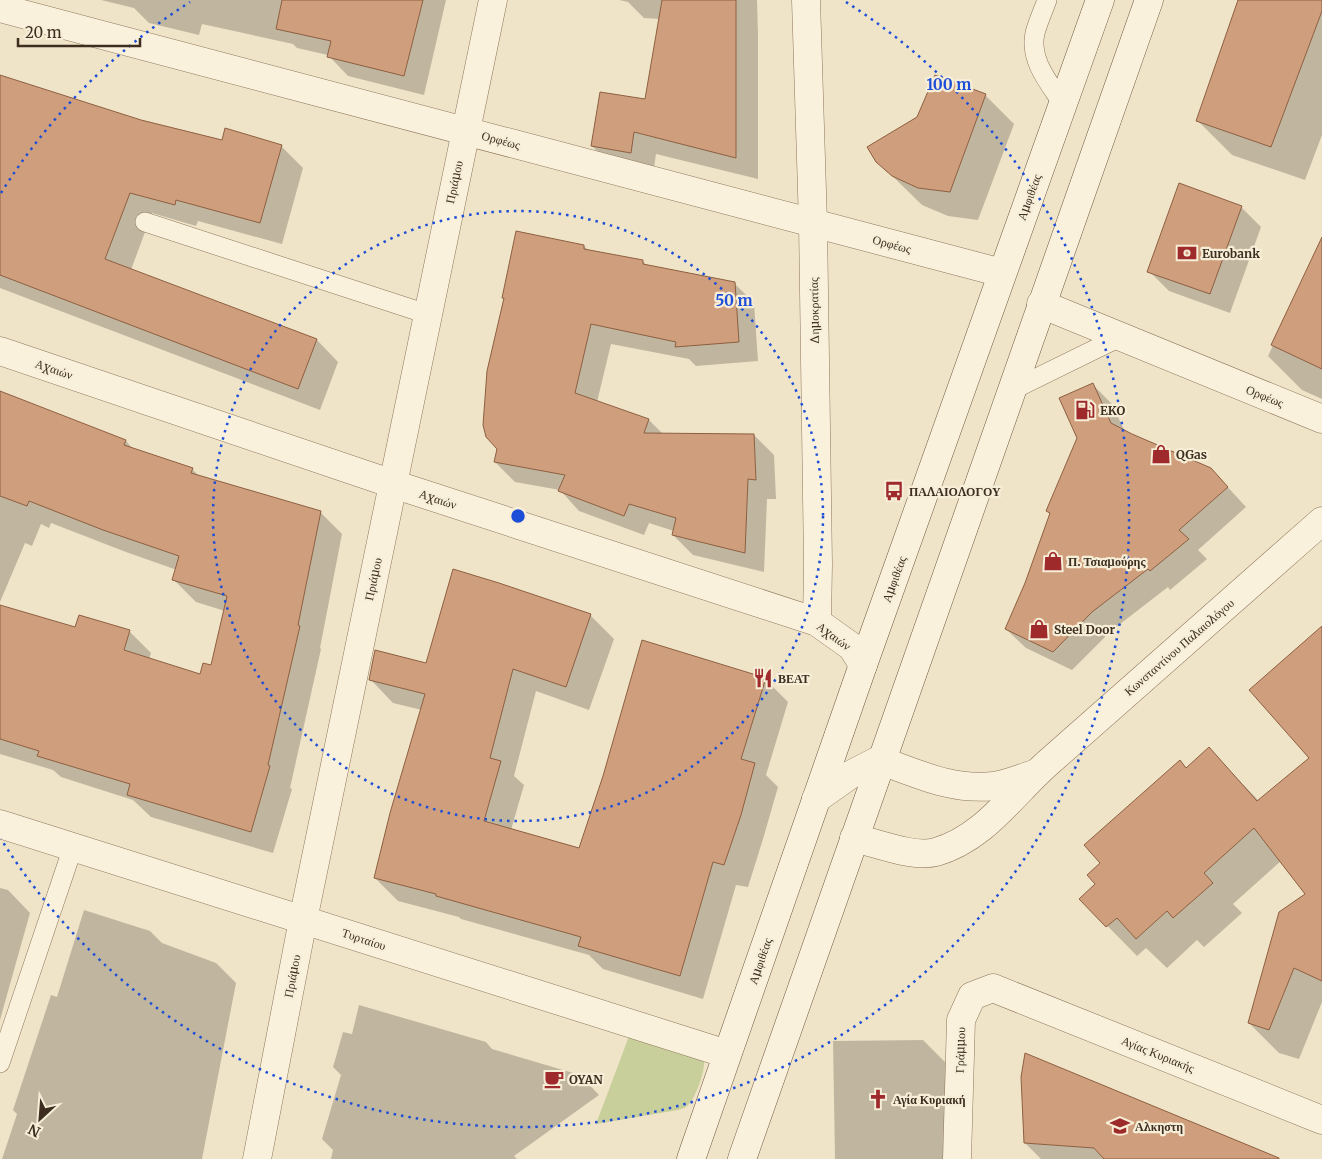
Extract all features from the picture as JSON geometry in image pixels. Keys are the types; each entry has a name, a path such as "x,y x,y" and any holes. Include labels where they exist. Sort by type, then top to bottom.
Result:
{"street":[{"name":"Πριάμου","path":"257,1159 303,920 493,0"},
{"name":"Δημοκρατίας","path":"806,0 813,223 818,564 816,622"},
{"name":"Αμφιθέας","path":"685,1157 727,1054 863,665 1100,0"},
{"path":"742,1159 1010,391 1149,0"},
{"name":"Ορφέως","path":"0,8 1002,273"},
{"name":"Ορφέως","path":"1041,304 1322,420"},
{"name":"Αχαιών","path":"0,351 393,484 816,622 852,646 863,665"},
{"name":"Κωνσταντίνου Παλαιολόγου","path":"854,838 916,853 934,852 972,835 990,821 1036,773 1322,521"},
{"path":"816,799 850,775 877,761 882,761"},
{"name":"Κωνσταντίνου Παλαιολόγου","path":"882,761 939,781 966,787 994,786 1036,773"},
{"name":"Τυρταίου","path":"0,824 727,1054"},
{"name":"Αγίας Κυριακής","path":"993,988 1322,1120"},
{"name":"Γράμμου","path":"957,1159 961,1020 972,996 993,988"}],"lane":[{"path":"1047,0 1034,34 1035,56 1042,72 1063,104"},
{"path":"145,222 427,314"},
{"path":"1010,391 1120,337"},
{"path":"0,1063 73,847"}],"green space":[{"path":"631,1031 704,1058 702,1076 692,1100 682,1109 596,1124"}],"building":[{"path":"282,0 423,0 404,76 327,57 331,41 276,29"},
{"path":"662,0 736,0 736,158 634,132 631,153 591,146 600,92 645,99"},
{"path":"1238,0 1322,0 1322,11 1271,147 1196,121"},
{"path":"0,75 141,120 222,140 225,128 282,145 260,223 176,200 175,205 130,193 105,259 317,339 298,389 0,275"},
{"path":"935,75 986,94 950,192 918,188 892,176 876,162 867,147 917,117"},
{"path":"1179,183 1242,206 1210,294 1147,272"},
{"path":"516,231 584,245 584,249 643,260 643,264 735,282 739,342 675,347 676,342 591,324 575,393 649,419 644,433 754,434 756,480 748,479 745,553 672,535 676,518 629,504 624,516 558,491 565,475 494,462 497,449 486,437 483,425 487,371 504,298 502,298"},
{"path":"1322,237 1322,369 1271,345"},
{"path":"1093,383 1111,423 1211,468 1228,487 1179,530 1189,539 1150,571 1148,569 1092,612 1053,652 1005,629 1025,583 1050,513 1046,511 1077,438 1059,398"},
{"path":"0,391 126,440 124,445 193,468 191,473 321,511 298,625 300,626 268,765 270,766 251,832 127,795 130,784 37,756 39,751 0,739 0,605 75,627 79,615 130,630 124,650 200,674 203,663 211,665 227,596 172,580 179,556 103,530 29,501 27,506 0,496"},
{"path":"453,569 591,614 566,687 513,669 490,758 501,761 484,821 579,848 603,776 642,640 766,678 741,759 755,763 741,815 724,865 713,862 680,976 578,946 581,937 436,896 436,894 374,878 390,813 425,694 369,680 375,650 426,663"},
{"path":"1322,626 1322,981 1294,968 1269,1030 1248,1023 1279,912 1305,894 1254,828 1204,873 1213,883 1173,918 1167,911 1136,939 1117,918 1106,927 1079,899 1095,884 1087,875 1100,863 1084,845 1180,760 1186,768 1209,747 1257,801 1309,758 1249,690"},
{"path":"1025,1053 1279,1159 1104,1159 1094,1148 1024,1143 1021,1077"}],"place":[{"name":"Eurobank","path":"1187,253"},
{"name":"EKO","path":"1085,410"},
{"name":"QGas","path":"1161,454"},
{"name":"ΠΑΛΑΙΟΛΟΓΟΥ","path":"894,491"},
{"name":"Π. Τσιαμούρης","path":"1053,561"},
{"name":"Steel Door","path":"1039,629"},
{"name":"ΒΕΑΤ","path":"763,678"},
{"name":"OYAN","path":"554,1079"},
{"name":"Αγία Κυριακή","path":"878,1099"},
{"name":"Αλκηστη","path":"1120,1126"}]}
